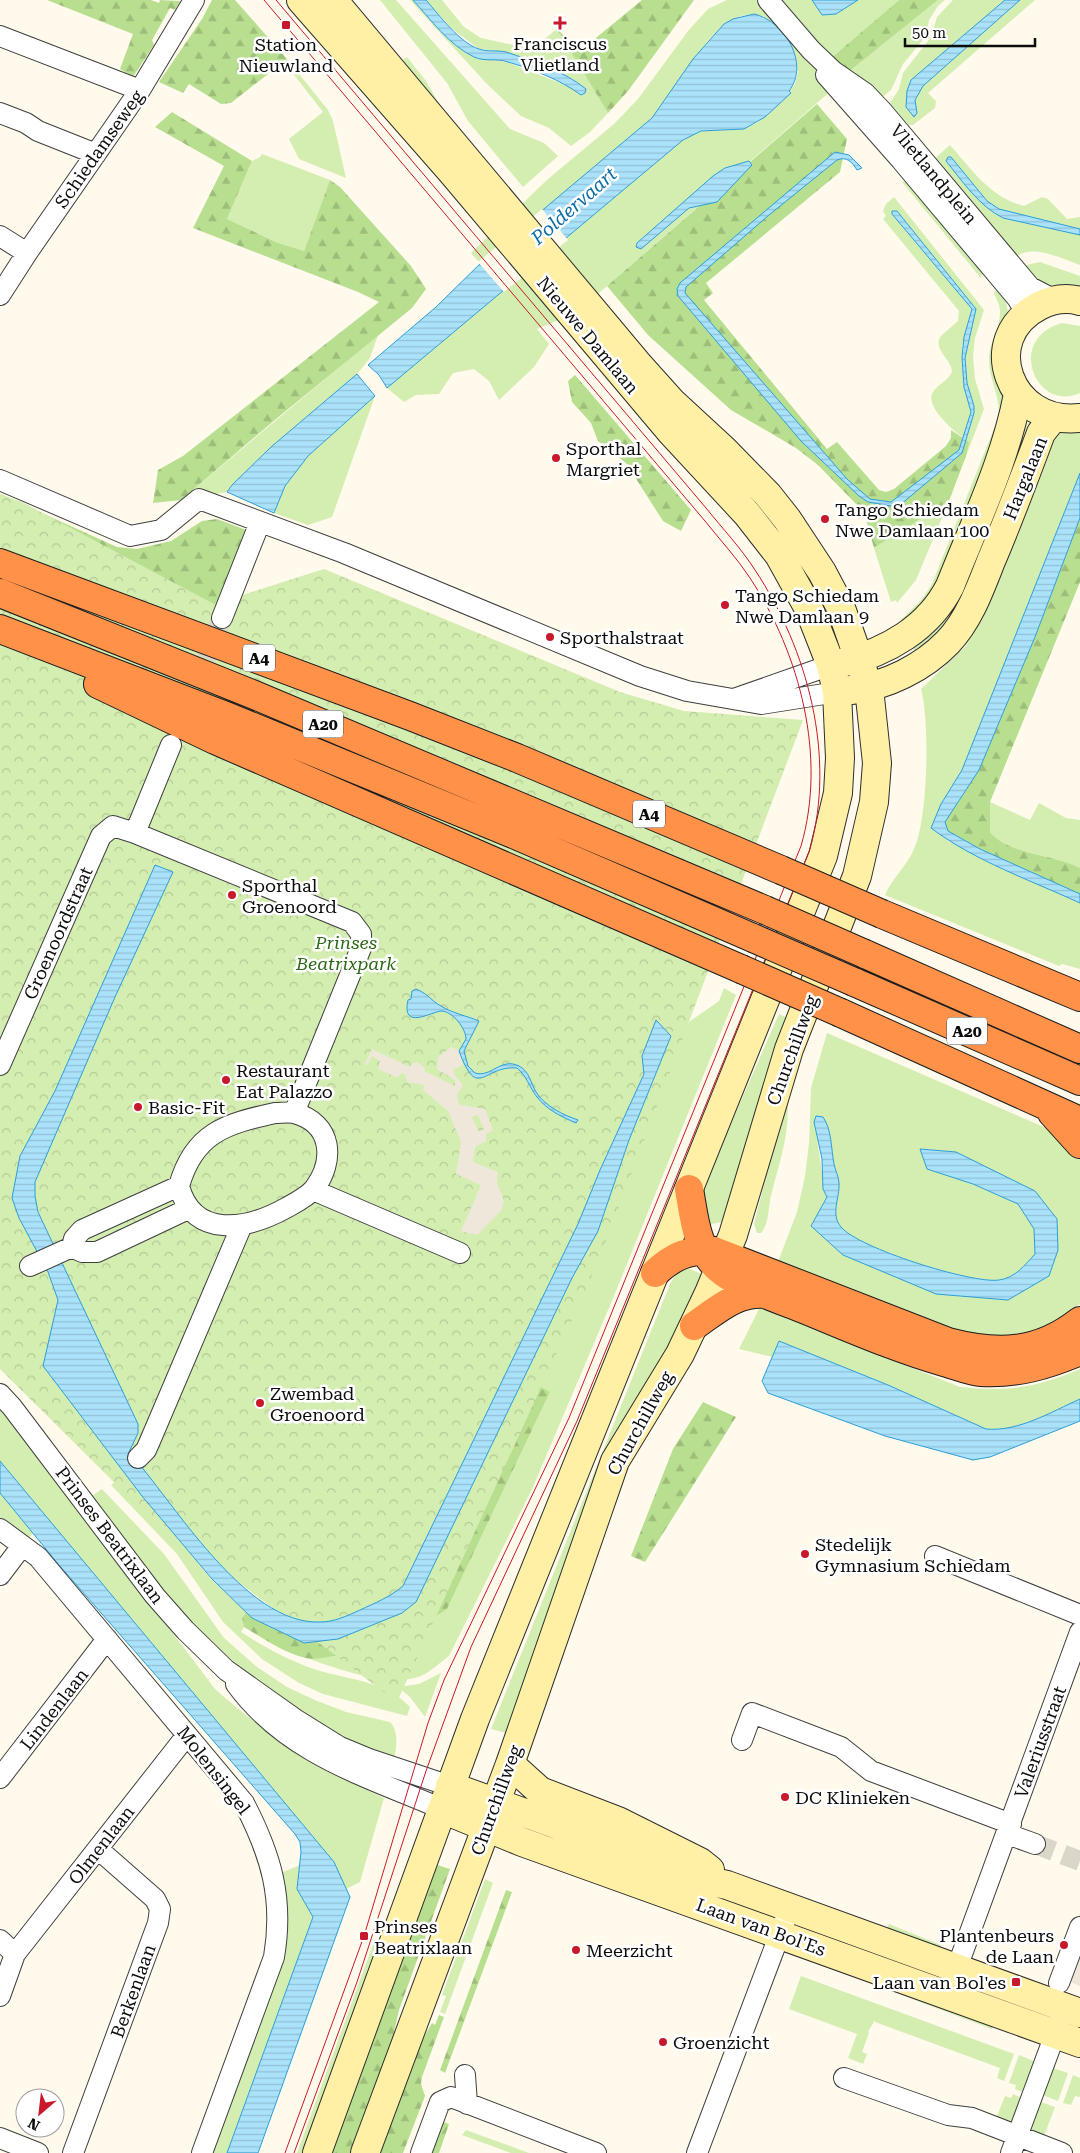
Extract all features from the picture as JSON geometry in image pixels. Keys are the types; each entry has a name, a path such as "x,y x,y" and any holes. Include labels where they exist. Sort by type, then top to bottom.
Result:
{"highway":[{"name":"A4","path":"0,563 419,719 517,758 1080,997"},
{"name":"A20","path":"0,593 279,706 765,910 1080,1049"},
{"name":"A20","path":"0,629 254,727 511,833 1080,1081"},
{"name":"A20","path":"0,636 215,740 841,1013 1080,1121"},
{"name":"A4","path":"1048,984 1080,992"},
{"name":"A20","path":"1044,1104 1080,1144"},
{"path":"689,1189 695,1226 716,1258 766,1294 923,1356 978,1372 1019,1371 1051,1363 1080,1352"},
{"path":"655,1273 674,1257 692,1251 948,1342 980,1350 1010,1351 1036,1345 1053,1339 1080,1321"},
{"path":"694,1326 736,1297 756,1293 766,1294"}],"main road":[{"name":"Nieuwe Damlaan","path":"301,0 459,165"},
{"name":"Nieuwe Damlaan","path":"333,0 459,165 595,328 671,432 747,514 779,555 809,609 831,665 837,692"},
{"path":"1067,301 1033,309 1023,318 1010,339 1007,359 1011,382 1018,394 1028,405 1053,418 1080,418"},
{"name":"Nieuwe Damlaan","path":"595,328 746,472 787,519 822,572 841,608 869,688"},
{"name":"Hargalaan","path":"831,665 860,658 913,631 930,614 947,592 999,459 1013,419 1018,394"},
{"name":"Hargalaan","path":"837,692 869,688 904,673 927,659 948,642 959,628 975,599 1041,433 1053,418"},
{"name":"Churchillweg","path":"365,2153 510,1764 615,1461 680,1354 694,1326 716,1258 736,1228 783,1067 844,912 864,851 874,802 877,763 869,688"},
{"name":"Churchillweg","path":"317,2153 446,1797 808,894 830,832 837,799 840,758 837,692"},
{"path":"510,1764 540,1791 618,1821 700,1862 727,1885"},
{"name":"Laan van Bol'Es","path":"446,1797 496,1802 694,1878 727,1885 957,1968 1068,2001"},
{"name":"Laan van Bol'Es","path":"446,1797 486,1828 1080,2044"}],"street":[{"name":"Schiedamseweg","path":"0,295 140,90 194,0"},
{"name":"Vlietlandplein","path":"768,0 811,50 833,72 865,93 1030,287 1067,301"},
{"path":"0,36 140,90"},
{"name":"Vlietlandplein","path":"811,50 823,72 905,165 1016,298 1022,306 1023,318"},
{"path":"0,113 26,123 38,132 96,154"},
{"path":"0,236 27,253"},
{"path":"0,480 130,536 161,530 199,499 344,553 640,676 704,696 761,704 837,692"},
{"path":"222,618 260,522"},
{"path":"734,699 760,688 831,665"},
{"path":"135,834 171,745"},
{"name":"Groenoordstraat","path":"0,1065 101,836 113,826 352,922 361,934 361,948 294,1113"},
{"path":"275,1113 294,1113 317,1125 326,1139 329,1156 324,1172 313,1190 283,1210 242,1225 225,1226 210,1223 188,1209 179,1186 187,1161 193,1152 224,1128 246,1119 275,1113"},
{"path":"30,1266 68,1249 82,1230 179,1186"},
{"path":"313,1190 460,1253"},
{"path":"68,1249 82,1252 97,1252 188,1209"},
{"path":"138,1458 148,1447 242,1225"},
{"name":"Prinses Beatrixlaan","path":"0,1394 12,1407 150,1590 174,1618 226,1670 261,1715 296,1741 344,1767 446,1797"},
{"name":"Molensingel","path":"0,1529 38,1557 244,1803 260,1834 273,1871 277,1890 274,1957 202,2153"},
{"path":"0,1575 22,1546"},
{"path":"935,1556 1080,1614"},
{"name":"Valeriusstraat","path":"947,1995 1080,1632"},
{"name":"Lindenlaan","path":"0,1778 107,1639"},
{"path":"742,1740 752,1713 842,1746 871,1771 1009,1829 1035,1844"},
{"name":"Olmenlaan","path":"0,1996 15,1954 187,1736"},
{"name":"Berkenlaan","path":"73,2153 158,1923 160,1909 155,1900 98,1849"},
{"path":"697,2153 790,1907"},
{"path":"1011,2153 1068,2001 1080,1927"},
{"path":"0,1940 15,1954"},
{"path":"465,2076 467,2104"},
{"path":"844,2078 948,2115 972,2118 1018,2134 1062,2153"},
{"path":"421,2153 440,2102 451,2097 596,2153"},
{"path":"0,2138 38,2153"}],"green space":[{"path":"47,0 151,0 159,3 160,0 180,1 175,10 170,8 152,40 154,45 133,77 120,69 133,34"},
{"path":"212,0 235,0 287,59 231,103 221,104 189,84 183,93 159,82 202,19"},
{"path":"380,0 396,0 510,129 544,143 558,156 523,187 468,121 447,83"},
{"path":"410,0 413,0 460,49 475,58 507,62 570,87 581,95 573,79 505,52 479,49 451,28 426,0 442,0 464,27 481,38 532,49 557,29 608,113 590,132 571,146 549,128 521,116 487,84"},
{"path":"642,0 694,0 628,91 608,113 557,29 580,51"},
{"path":"727,0 760,0 833,89 576,313 537,329 549,344 534,367 499,400 489,381 474,369 453,373 439,394 416,395 404,402 387,388 683,140 701,131 744,129 758,122 782,101 795,84 798,72 791,46 775,25 763,16 754,14 741,16 724,24 707,42 652,118 480,263 471,253 548,179 614,124 638,99 688,31 708,9"},
{"path":"779,0 812,0 822,15 836,14 858,0 899,0 830,59"},
{"path":"899,0 938,0 846,74 830,59"},
{"path":"938,0 945,0 938,6 929,20 926,36 903,64 891,90 879,100 846,74"},
{"path":"953,0 1035,0 928,93 936,101 935,108 913,125 909,125 890,103 899,89 903,73 931,37 937,17"},
{"path":"407,57 426,81 453,128 430,103 418,80 403,60"},
{"path":"287,59 328,110 333,121 346,178 299,159 289,139 323,112 284,62"},
{"path":"817,104 847,139 840,172 706,283 713,293 704,300 827,449 837,442 879,490 886,492 894,489 946,446 951,438 951,430 969,442 966,456 949,501 874,548 866,519 859,507 818,465 796,448 731,410 648,335 607,286"},
{"path":"172,112 252,161 227,219 276,242 304,251 330,180 340,187 411,266 426,289 412,308 276,419 181,500 153,503 158,470 183,456 379,302 358,292 193,228 224,166 155,127"},
{"path":"950,145 982,182 1001,196 1024,206 1042,197 1048,199 1067,219 1080,217 1080,265 1039,252 1023,253 1016,257 932,161"},
{"path":"262,154 330,180 304,251 276,242 227,219 252,161"},
{"path":"907,181 985,272 980,277 902,182"},
{"path":"894,197 984,310 975,338 973,356 975,379 984,409 966,456 962,453 974,413 974,406 967,383 965,358 976,309 897,211 893,211 892,214 972,309 962,347 964,387 971,412 963,437 941,417 932,404 931,397 935,389 952,372 938,344 942,335 958,321 959,311 883,219 886,216 883,211 886,204"},
{"path":"1040,262 1080,276 1080,290 1052,289 1041,286 1022,266"},
{"path":"997,287 1006,301 1008,313 1003,420 932,594 904,624 901,620 922,599 932,584 999,416 998,402 989,366 991,347 1000,317 999,306 994,293"},
{"path":"1062,323 1080,326 1080,393 1064,396 1051,393 1040,384 1033,372 1031,357 1035,343 1045,331"},
{"path":"378,335 370,358 357,374 271,447 227,492 181,500"},
{"path":"575,375 691,510 681,531 663,521 626,463 598,441 591,423 572,402 568,381"},
{"path":"375,396 332,517 308,525 274,513 285,486 308,456"},
{"path":"1029,420 1036,423 953,622 916,656 913,647 961,589"},
{"path":"1080,429 1080,473 962,770 941,804 948,841 1080,903 1080,969 1062,964 1059,966 885,895 891,883 908,861 919,835 925,794 926,770 926,723 921,689 966,646 985,604 1046,443 1058,432"},
{"path":"0,494 117,547 137,549 171,541 202,521 217,519 249,531 215,616"},
{"name":"Prinses Beatrixpark","path":"0,494 24,503 214,604 324,569 620,692 684,711 803,720 597,1265 397,1702 139,1507 0,1369"},
{"path":"949,501 916,580 897,603 896,600 891,602 874,548"},
{"path":"1080,518 1080,582 990,802 990,832 998,840 1020,850 1069,863 1080,868 1080,894 980,849 948,831 945,822 979,770 1035,637"},
{"path":"990,802 1030,820 1039,803 1066,818 1080,820 1080,868 1069,863 1020,850 998,840 990,832"},
{"path":"724,988 736,995 614,1296 533,1487 449,1656 421,1676 394,1680 348,1672 307,1658 356,1650 447,1609 550,1392 524,1378 689,1022 719,1001"},
{"path":"779,1014 788,1018 728,1208 721,1222 708,1225 698,1199"},
{"path":"827,1033 1053,1131 1080,1154 1080,1304 1063,1319 1019,1340 965,1338 778,1262 797,1212 805,1176 809,1143 811,1088","holes":["816,1117 823,1117 830,1134 839,1181 836,1217 841,1227 869,1245 942,1271 985,1280 999,1280 1010,1277 1035,1254 1034,1229 1018,1204 973,1184 927,1169 920,1149 956,1152 1057,1219 1008,1300 811,1226 827,1197 814,1122"]},
{"path":"787,1094 786,1135 770,1200 767,1221 761,1233 757,1233 754,1224"},
{"path":"688,1268 706,1276 510,1734 491,1729 670,1284 678,1271"},
{"path":"760,1307 960,1387 1007,1389 1021,1387 1049,1381 1080,1369 1080,1399 1022,1424 998,1429 986,1429 888,1385 780,1342 773,1357 739,1349"},
{"path":"524,1378 550,1392 447,1609 399,1634 357,1650 319,1658 306,1658 290,1653 244,1627 242,1618 246,1612 252,1618 302,1642"},
{"path":"703,1402 736,1417 645,1562 631,1556 673,1449"},
{"path":"0,1405 215,1689 254,1721 295,1750 384,1798 360,1882 346,1889 334,1862 0,1461"},
{"path":"125,1474 211,1579 246,1612 242,1618 244,1627 241,1632 276,1653 314,1669 365,1682 389,1691 410,1707 407,1716 323,1694 299,1683 262,1659 223,1622 177,1554 111,1485"},
{"path":"102,1489 164,1554 224,1638 257,1667 287,1687 317,1701 346,1712 390,1722 396,1736 393,1764 374,1758 256,1683 175,1606 89,1498"},
{"path":"0,1493 33,1533 27,1540 0,1519"},
{"path":"441,1673 425,1717 410,1697 398,1687 419,1684"},
{"path":"434,1864 450,1869 399,2010 389,2054 354,2153 331,2153"},
{"path":"300,1865 297,1889 313,1917 227,2153 209,2153 286,1948 287,1913 281,1873"},
{"path":"485,1879 493,1883 445,2014 440,2012 446,1996 442,1995"},
{"path":"506,1890 512,1892 445,2073 440,2070"},
{"path":"889,1924 941,1945 941,1949 884,1936"},
{"path":"375,1939 386,1943 377,1968 370,1965 367,1971 375,1975 309,2153 297,2153"},
{"path":"871,1973 994,2024 992,2029 867,1982"},
{"path":"801,1976 1014,2054 1004,2081 997,2078 1000,2068 875,2022 875,2020 868,2032 862,2052 867,2054 863,2064 848,2058 857,2034 789,2009"},
{"path":"439,2015 444,2017 422,2077 421,2084 425,2096 403,2153 373,2153 409,2063 432,2023 435,2025"},
{"path":"1019,2055 1036,2062 1025,2093 1015,2089 1016,2085 1009,2083"},
{"path":"1050,2067 1068,2073 1058,2101 1040,2094"},
{"path":"1073,2075 1080,2078 1080,2097 1075,2096 1071,2105 1063,2103"},
{"path":"1013,2094 1022,2098 1015,2120 1007,2123 996,2119 1005,2096 1011,2098"},
{"path":"1038,2101 1055,2107 1044,2136 1032,2132 1029,2128"},
{"path":"426,2115 449,2124 439,2153 413,2153"},
{"path":"466,2130 529,2153 511,2153 462,2135"}],"shaded area":[{"path":"451,1047 459,1050 463,1065 454,1069 454,1074 463,1085 457,1095 458,1102 461,1105 485,1109 493,1130 486,1134 486,1141 475,1147 473,1162 498,1172 497,1183 504,1201 501,1211 477,1235 461,1231 481,1185 456,1174 461,1142 448,1111 423,1090 424,1085 407,1082 405,1074 401,1073 398,1078 378,1069 380,1061 372,1056 367,1065 365,1064 372,1049 410,1067 413,1063 417,1062 425,1068 424,1071 455,1086 455,1080 437,1069 438,1057","holes":["478,1115 484,1129 479,1132 472,1117"]},
{"name":"Laan van Bol'Es","path":"1080,1913 1080,1986 1056,1977"}],"water":[{"path":"413,0 426,0 450,28 472,46 482,50 506,52 548,67 586,89 585,93 581,95 555,80 517,65 504,61 474,57 448,39"},
{"path":"812,0 858,0 836,14 822,15"},
{"path":"1005,0 1020,0 923,86 915,100 917,113 914,117 906,107 907,91 911,80"},
{"name":"Poldervaart","path":"754,14 776,25 791,45 797,69 795,80 789,91 791,93 765,117 744,129 701,131 683,140 387,388 379,375 368,365 436,307 488,256 652,118 693,59 724,24 733,19"},
{"path":"835,152 849,155 862,168 857,170 846,159 837,160 769,215 686,287 685,293 847,479 870,499 891,502 959,450 971,412 964,387 962,357 964,337 972,309 892,214 892,211 897,211 976,309 965,358 967,383 974,406 974,413 962,453 900,505 891,506 868,502 859,496 801,441 678,296 677,289 680,283"},
{"path":"948,157 951,157 987,201 999,209 1080,229 1080,235 1003,218 994,213 965,185 946,161"},
{"path":"749,161 752,165 717,202 689,208 641,249 636,247 637,243 713,176 725,168"},
{"path":"357,374 375,396 308,456 285,486 274,513 227,492 271,447"},
{"path":"1080,473 1080,518 1035,637 979,770 945,822 948,831 980,849 1080,894 1080,903 984,860 931,828 941,804 962,770"},
{"path":"155,865 173,872 115,997 35,1182 35,1196 38,1212 138,1424 138,1433 129,1452 189,1529 238,1583 265,1604 292,1618 320,1622 335,1620 382,1600 403,1586 578,1224 600,1170 644,1074 642,1056 656,1020 671,1036 629,1140 598,1231 572,1278 416,1602 402,1613 338,1639 304,1643 252,1618 212,1579 142,1496 43,1366 58,1300 48,1272 19,1218 12,1198 20,1156 55,1091"},
{"path":"416,989 437,1004 455,1013 479,1021 464,1051 468,1066 475,1073 486,1073 507,1064 519,1066 528,1074 536,1092 544,1102 560,1113 578,1120 576,1123 560,1116 545,1106 517,1068 506,1068 482,1078 471,1075 459,1051 466,1039 464,1030 454,1017 441,1011 418,1018 409,1015 407,1009 408,1000 411,999 412,991"},
{"path":"816,1116 823,1117 830,1134 834,1164 839,1181 836,1217 841,1227 852,1235 869,1245 891,1254 942,1271 965,1276 985,1280 999,1280 1010,1277 1019,1270 1035,1254 1034,1229 1018,1204 973,1184 927,1169 920,1149 956,1152 1035,1191 1057,1219 1058,1250 1049,1276 1008,1300 936,1294 843,1255 811,1226 827,1197 823,1189 822,1159 814,1122"},
{"path":"779,1341 888,1385 986,1429 998,1429 1022,1424 1080,1399 1080,1421 990,1457 973,1460 885,1436 768,1393 762,1381"},
{"path":"0,1461 334,1862 350,1897 258,2153 227,2153 313,1917 297,1889 301,1852 300,1842 59,1565 0,1493"}],"pier":[{"path":"542,209 568,240 504,292 478,262"}],"tunnel":[{"path":"183,714 222,618"},
{"path":"1035,1844 1080,1861"}],"tram line":[{"path":"264,0 705,521 750,578 768,608 783,639 795,673 804,707 811,777 808,812 801,846 569,1418 444,1680 428,1723 364,1936 285,2153"},
{"path":"276,0 750,562 774,601 790,634 803,669 818,741 820,777 817,814 810,849 577,1421 471,1647 426,1771 357,1982 294,2153"}],"place":[{"name":"Franciscus Vlietland","path":"560,23"},
{"name":"Station Nieuwland","path":"286,25"},
{"name":"Sporthal Margriet","path":"556,458"},
{"name":"Tango Schiedam Nwe Damlaan 100","path":"825,519"},
{"name":"Tango Schiedam Nwe Damlaan 9","path":"725,605"},
{"name":"Sporthalstraat","path":"550,637"},
{"name":"Sporthal Groenoord","path":"232,895"},
{"name":"Restaurant Eat Palazzo","path":"226,1080"},
{"name":"Basic-Fit","path":"138,1107"},
{"name":"Zwembad Groenoord","path":"260,1403"},
{"name":"Stedelijk Gymnasium Schiedam","path":"805,1554"},
{"name":"DC Klinieken","path":"785,1797"},
{"name":"Prinses Beatrixlaan","path":"364,1936"},
{"name":"Plantenbeurs de Laan","path":"1064,1945"},
{"name":"Meerzicht","path":"576,1950"},
{"name":"Laan van Bol'es","path":"1016,1982"},
{"name":"Groenzicht","path":"663,2042"}]}
